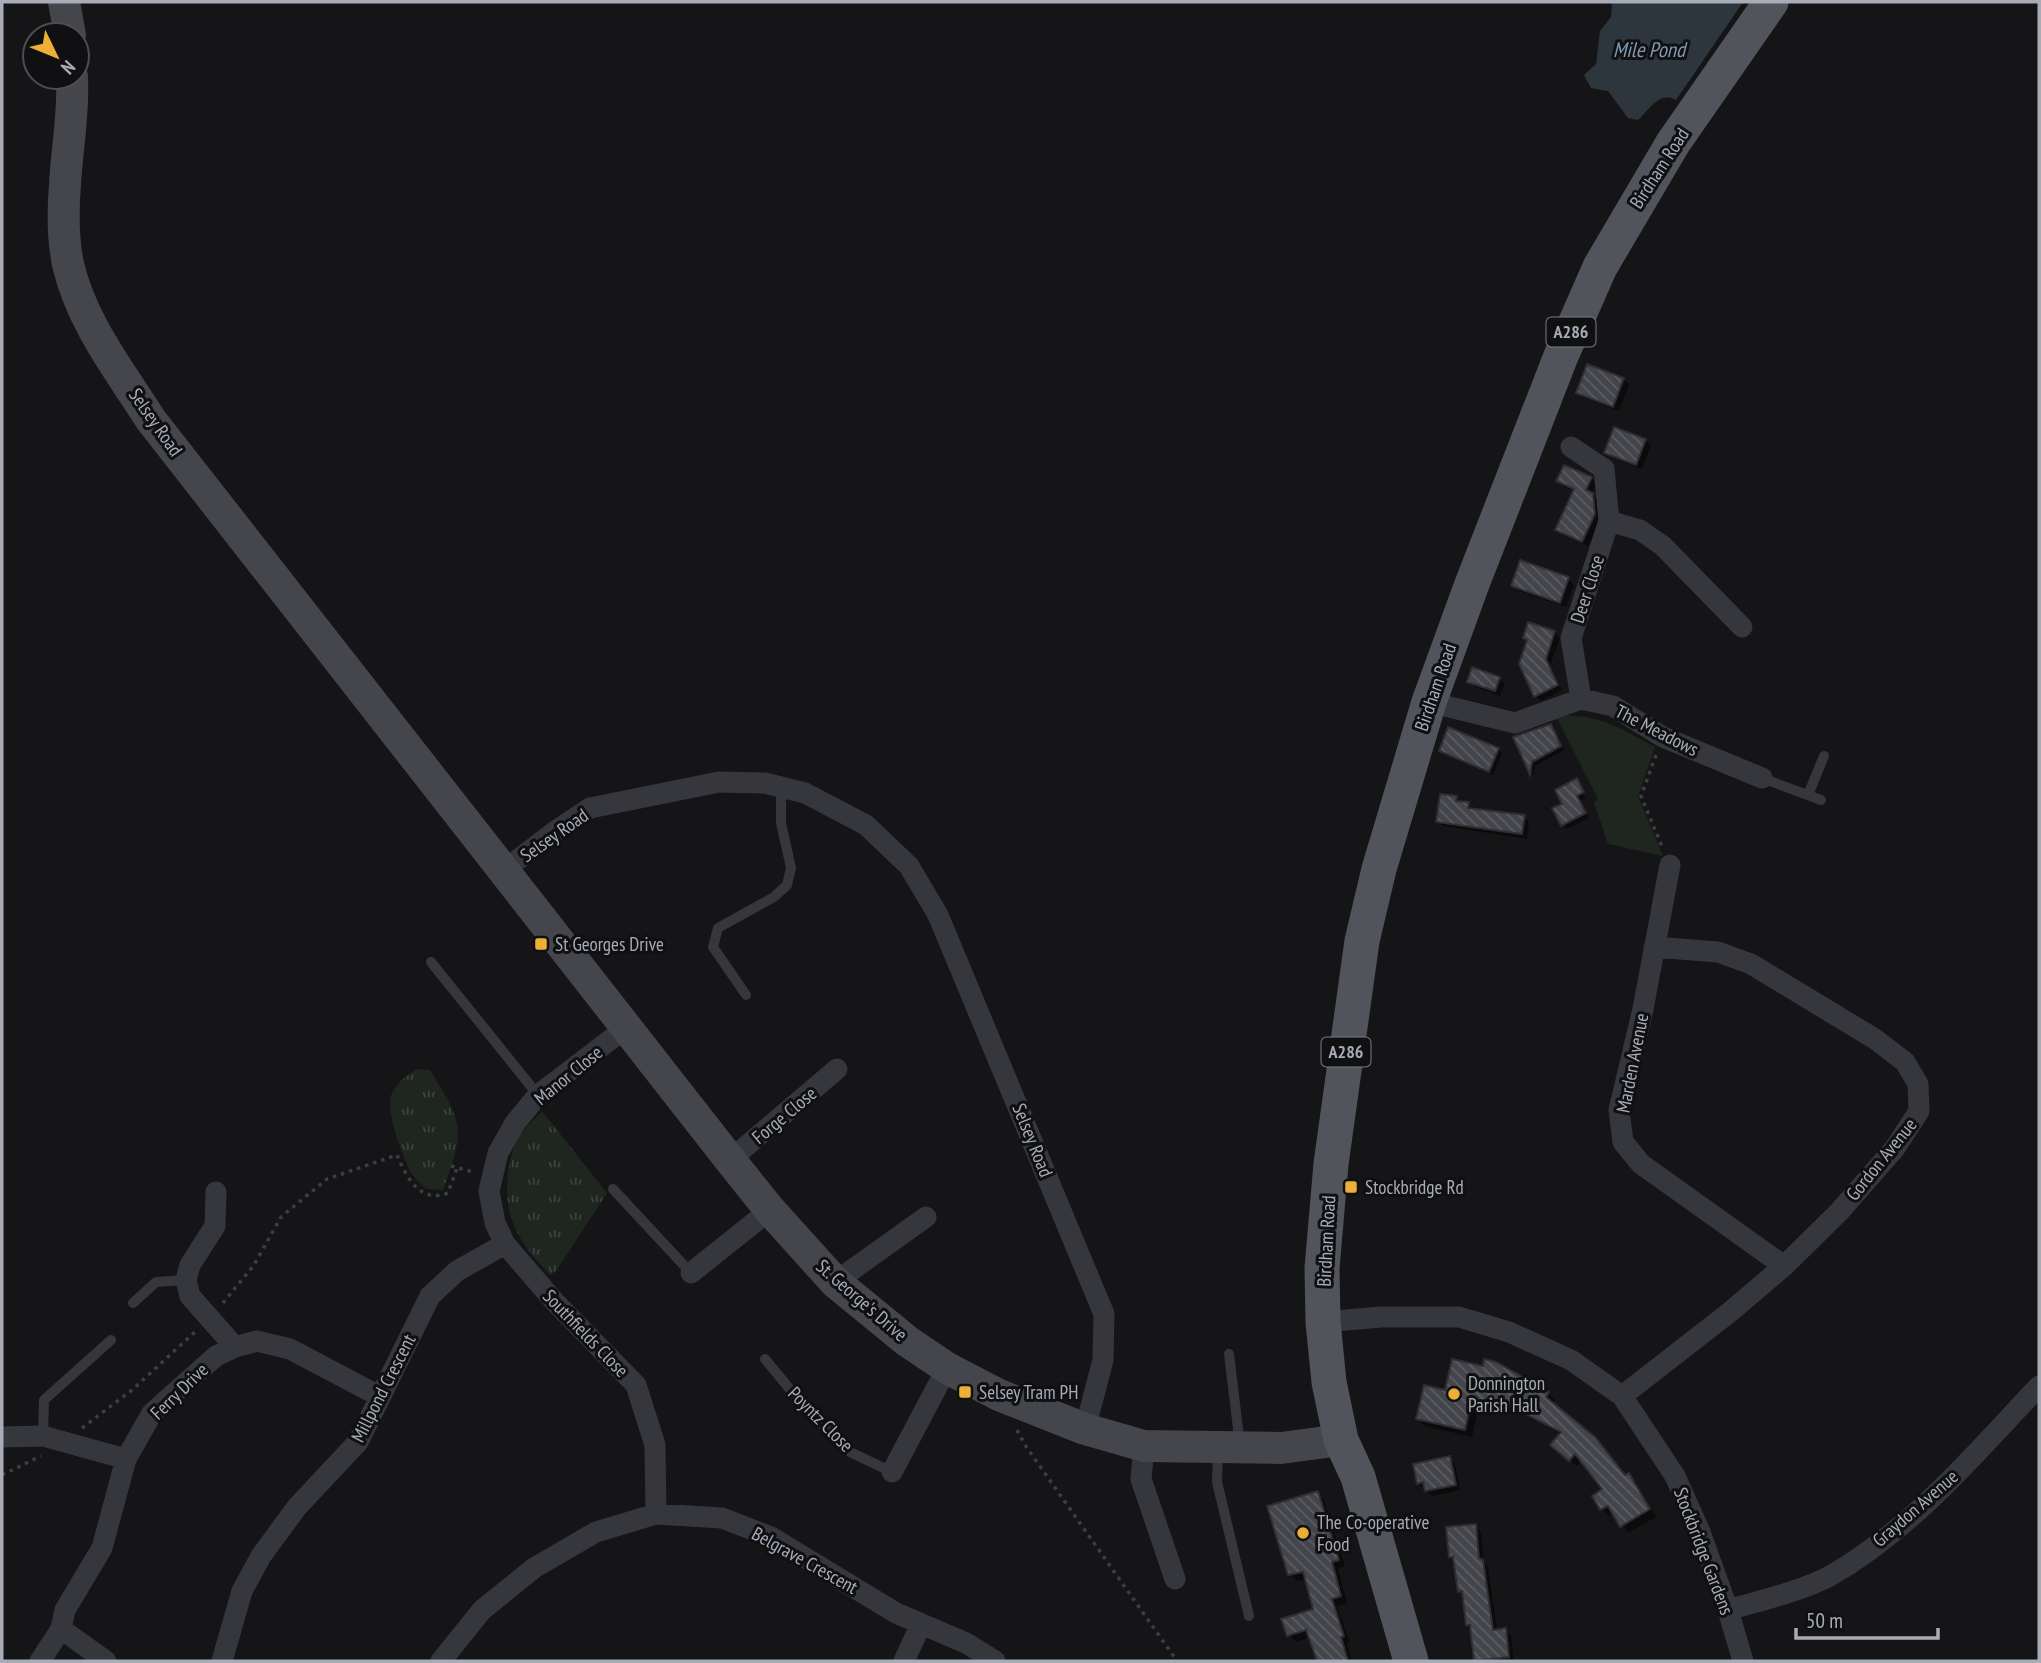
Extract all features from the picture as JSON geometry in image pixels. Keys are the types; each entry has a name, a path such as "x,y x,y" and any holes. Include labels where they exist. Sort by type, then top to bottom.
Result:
{"main road":[{"path":"64,2 67,21"},
{"name":"Birdham Road","path":"1340,1440 1329,1382 1323,1322 1322,1268 1331,1164 1362,941 1379,869 1429,702 1561,356 1600,267 1673,143 1771,2"},
{"name":"Selsey Road","path":"73,91 65,186 68,263 90,324 151,420 503,871"},
{"name":"St. George's Drive","path":"503,871 770,1210 835,1282 907,1341 947,1368 999,1395 1085,1429 1144,1446 1281,1448 1340,1440"},
{"name":"A286","path":"1340,1440 1358,1477 1411,1661"}],"street":[{"name":"Deer Close","path":"1571,447 1604,469 1609,521 1571,638 1581,699"},
{"path":"1609,521 1640,530 1663,546 1742,627"},
{"path":"1429,702 1515,723 1581,699"},
{"name":"The Meadows","path":"1581,699 1613,706 1662,737 1762,778"},
{"name":"Selsey Road","path":"503,871 590,808 719,782 765,783 805,793 866,825 909,866 938,915 1104,1314 1104,1360 1085,1429"},
{"name":"Marden Avenue","path":"1670,865 1619,1110 1623,1142 1641,1164 1784,1266"},
{"name":"Gordon Avenue","path":"1622,1396 1784,1266 1839,1212 1895,1148 1919,1111 1918,1084 1905,1062 1875,1039 1751,964 1718,952 1654,947"},
{"name":"Manor Close","path":"505,1244 495,1223 489,1191 498,1153 515,1123 538,1096 627,1027"},
{"name":"Forge Close","path":"730,1160 837,1069"},
{"path":"216,1192 215,1226 190,1265 186,1280 190,1296 234,1347"},
{"path":"691,1273 770,1210"},
{"path":"835,1282 926,1217"},
{"name":"Millpond Crescent","path":"222,1661 242,1591 261,1556 297,1507 358,1442 430,1296 457,1270 505,1244"},
{"name":"Southfields Close","path":"505,1244 554,1301 636,1385 655,1445 656,1514"},
{"name":"Stockbridge Gardens","path":"1323,1322 1381,1317 1459,1317 1509,1332 1571,1360 1622,1396 1675,1476 1700,1532 1743,1661"},
{"name":"Ferry Drive","path":"40,1661 61,1629 65,1610 102,1548 126,1459 152,1413 216,1356 234,1347 257,1341 290,1349 379,1396"},
{"name":"Poyntz Close","path":"892,1472 947,1368"},
{"name":"Graydon Avenue","path":"1728,1610 1828,1577 1895,1531 1958,1471 2039,1386"},
{"path":"2,1437 53,1439 126,1459"},
{"path":"1144,1446 1141,1479 1175,1579"},
{"name":"Belgrave Crescent","path":"441,1661 482,1611 534,1568 596,1532 656,1514 722,1518 771,1536 896,1613 966,1643 995,1661"},
{"path":"904,1661 921,1624"},
{"path":"61,1629 106,1661"}],"lane":[{"path":"1808,795 1824,756"},
{"path":"1762,778 1821,800"},
{"path":"746,995 713,947 718,929 774,897 787,886 791,868 781,823 782,788"},
{"path":"431,962 538,1096"},
{"path":"612,1189 691,1273"},
{"path":"133,1303 156,1282 186,1280"},
{"path":"53,1439 44,1400 111,1340"},
{"path":"1229,1354 1239,1423 1217,1482 1248,1616"},
{"name":"Poyntz Close","path":"765,1359 807,1410 850,1452 892,1472"}],"path":[{"path":"1662,737 1641,796 1670,865"},
{"path":"2,1475 31,1461 53,1439 132,1390 209,1318 254,1265 281,1217 327,1179 397,1155 404,1174 414,1187 428,1195 440,1196 448,1193 457,1168"},
{"path":"999,1395 1025,1445 1177,1661"}],"green space":[{"path":"1564,715 1602,721 1655,747 1638,796 1663,856 1608,844 1594,802 1598,799 1557,718"},
{"path":"417,1069 430,1070 449,1103 458,1128 455,1153 443,1190 426,1189 414,1176 393,1124 390,1104 393,1092 401,1081"},
{"path":"542,1111 607,1193 556,1271 550,1275 530,1252 516,1229 511,1217 507,1189 515,1144 522,1132"}],"water":[{"name":"Mile Pond","path":"1612,2 1743,2 1676,100 1660,99 1638,120 1628,118 1608,91 1591,88 1584,75 1596,64 1600,31 1611,17"}],"building":[{"path":"1587,364 1624,378 1613,407 1576,393"},
{"path":"1614,427 1646,439 1636,465 1604,453"},
{"path":"1564,465 1592,477 1586,490 1593,493 1595,514 1582,542 1555,530 1574,489 1556,481"},
{"path":"1520,560 1569,577 1560,603 1511,586"},
{"path":"1528,622 1555,631 1546,659 1558,685 1534,697 1519,664 1527,640 1523,638"},
{"path":"1472,667 1500,677 1495,691 1467,682"},
{"path":"1551,724 1561,746 1532,762 1530,775 1513,737"},
{"path":"1448,727 1499,748 1489,772 1439,751"},
{"path":"1577,778 1584,792 1577,796 1586,813 1561,826 1552,808 1562,804 1555,790"},
{"path":"1440,794 1457,796 1456,801 1469,802 1468,808 1525,815 1522,834 1436,822"},
{"path":"1452,1359 1483,1366 1484,1359 1496,1362 1549,1392 1546,1397 1595,1437 1625,1475 1629,1473 1650,1509 1620,1527 1608,1506 1600,1510 1592,1496 1602,1489 1575,1454 1569,1461 1550,1445 1561,1432 1514,1408 1486,1398 1486,1402 1472,1399 1465,1430 1416,1419 1424,1385 1445,1390"},
{"path":"1450,1456 1456,1485 1425,1491 1423,1482 1417,1484 1413,1464"},
{"path":"1318,1491 1339,1560 1332,1562 1341,1596 1332,1599 1344,1636 1341,1637 1348,1661 1317,1661 1306,1630 1287,1636 1281,1619 1313,1609 1303,1572 1288,1575 1267,1506"},
{"path":"1476,1524 1479,1558 1483,1560 1493,1630 1506,1628 1509,1657 1474,1661 1470,1625 1466,1625 1462,1591 1458,1592 1453,1557 1449,1557 1446,1527"}],"place":[{"name":"St Georges Drive","path":"541,944"},
{"name":"Stockbridge Rd","path":"1351,1187"},
{"name":"Selsey Tram PH","path":"965,1392"},
{"name":"Donnington Parish Hall","path":"1454,1394"},
{"name":"The Co-operative Food","path":"1303,1533"}]}
